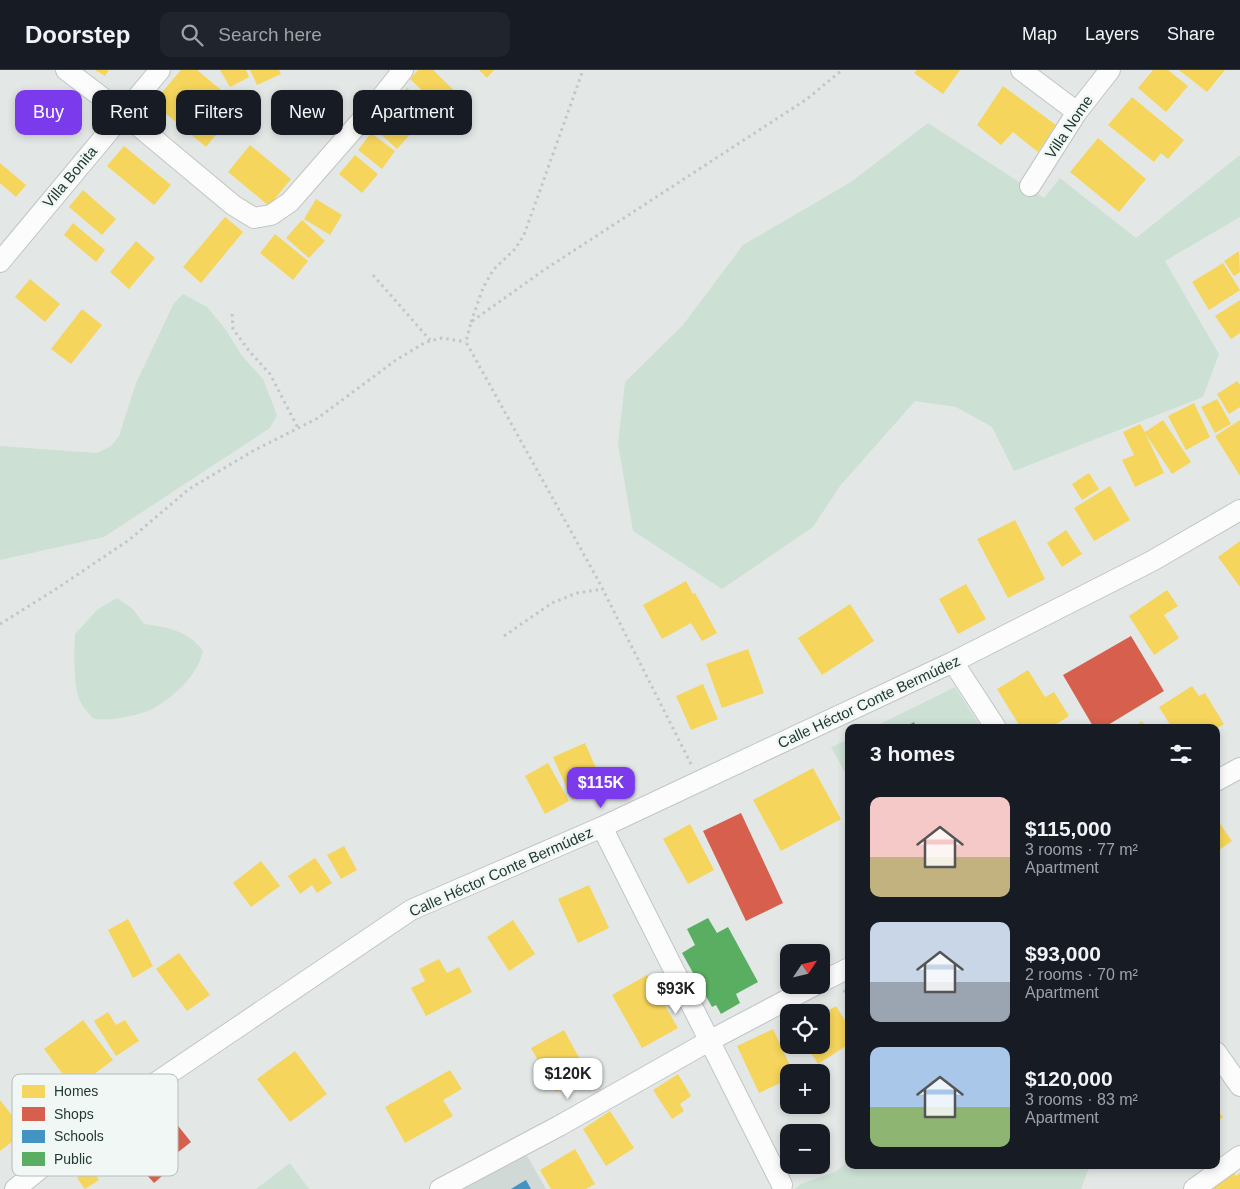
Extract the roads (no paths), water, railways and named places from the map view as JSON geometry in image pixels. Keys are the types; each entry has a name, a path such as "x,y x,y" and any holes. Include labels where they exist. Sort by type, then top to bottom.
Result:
{"street":[{"path":"66,70 92,90"},
{"name":"Villa Bonita","path":"144,90 160,70"},
{"path":"149,135 233,205 254,218 271,215 290,202 380,99 402,70"},
{"path":"1021,70 1077,112"},
{"name":"Villa Nome","path":"1030,186 1077,112 1110,70"},
{"name":"Villa Bonita","path":"0,262 106,135"},
{"name":"Calle Héctor Conte Bermúdez","path":"169,1074 411,910 602,828 954,662 1152,561 1240,510"},
{"path":"954,662 993,724"},
{"path":"1220,779 1240,768"},
{"path":"602,828 782,1185"},
{"path":"830,978 845,970"},
{"path":"440,1189 559,1126 709,1041 798,994"},
{"path":"1220,1058 1240,1086"},
{"path":"1194,1189 1240,1156"},
{"name":"Calle Héctor Conte Bermúdez","path":"15,1189 31,1176"}]}
